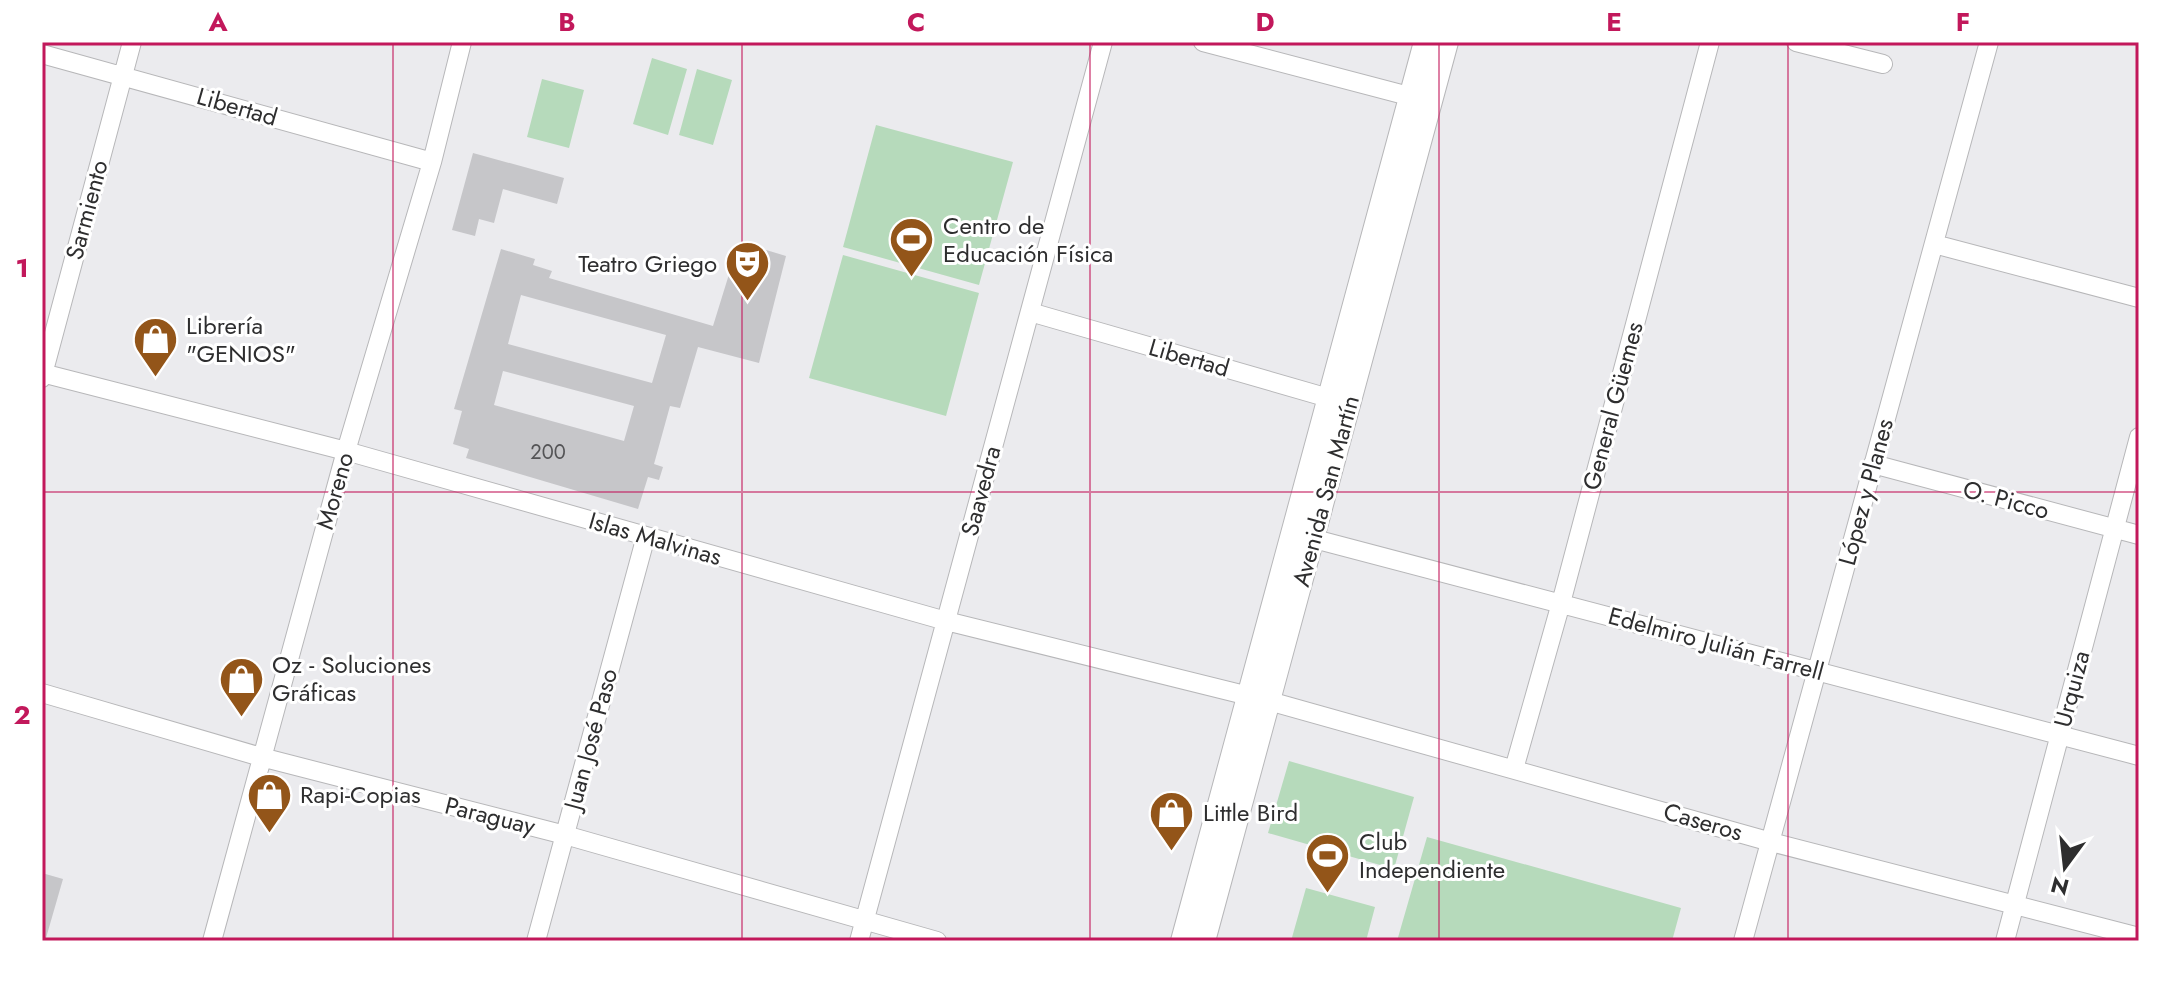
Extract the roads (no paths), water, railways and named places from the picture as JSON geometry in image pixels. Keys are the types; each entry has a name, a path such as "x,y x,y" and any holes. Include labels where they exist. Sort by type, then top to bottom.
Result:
{"main road":[{"name":"Avenida San Martín","path":"1182,941 1259,698 1303,536 1420,99 1425,42"},
{"name":"Avenida San Martín","path":"1420,99 1447,42"},
{"name":"Avenida San Martín","path":"1204,941 1259,698"}],"street":[{"name":"Sarmiento","path":"42,375 132,42"},
{"name":"Moreno","path":"212,941 346,451 432,162 462,42"},
{"name":"Saavedra","path":"859,941 1103,42"},
{"path":"1203,42 1420,99"},
{"name":"General Güemes","path":"1514,769 1710,42"},
{"path":"1796,42 1883,64"},
{"name":"López y Planes","path":"1743,941 1989,42"},
{"name":"Libertad","path":"42,54 432,162"},
{"path":"1934,244 2139,298"},
{"name":"Libertad","path":"1030,312 1339,401"},
{"name":"Islas Malvinas","path":"42,375 346,451 946,621 1259,698"},
{"name":"Urquiza","path":"2005,941 2139,437"},
{"name":"O. Picco","path":"1873,464 2139,535"},
{"name":"Juan José Paso","path":"536,941 646,536"},
{"name":"Edelmiro Julián Farrell","path":"1303,536 2139,756"},
{"name":"Paraguay","path":"42,693 261,757 565,835 937,941"},
{"name":"Caseros","path":"1259,698 1771,842 2139,937"}],"place":[{"name":"Centro de Educación Física","path":"912,279"},
{"name":"Teatro Griego","path":"748,303"},
{"name":"Librería \"GENIOS\"","path":"155,379"},
{"name":"Oz - Soluciones Gráficas","path":"241,718"},
{"name":"Rapi-Copias","path":"269,834"},
{"name":"Little Bird","path":"1172,852"},
{"name":"Club Independiente","path":"1328,895"}]}
